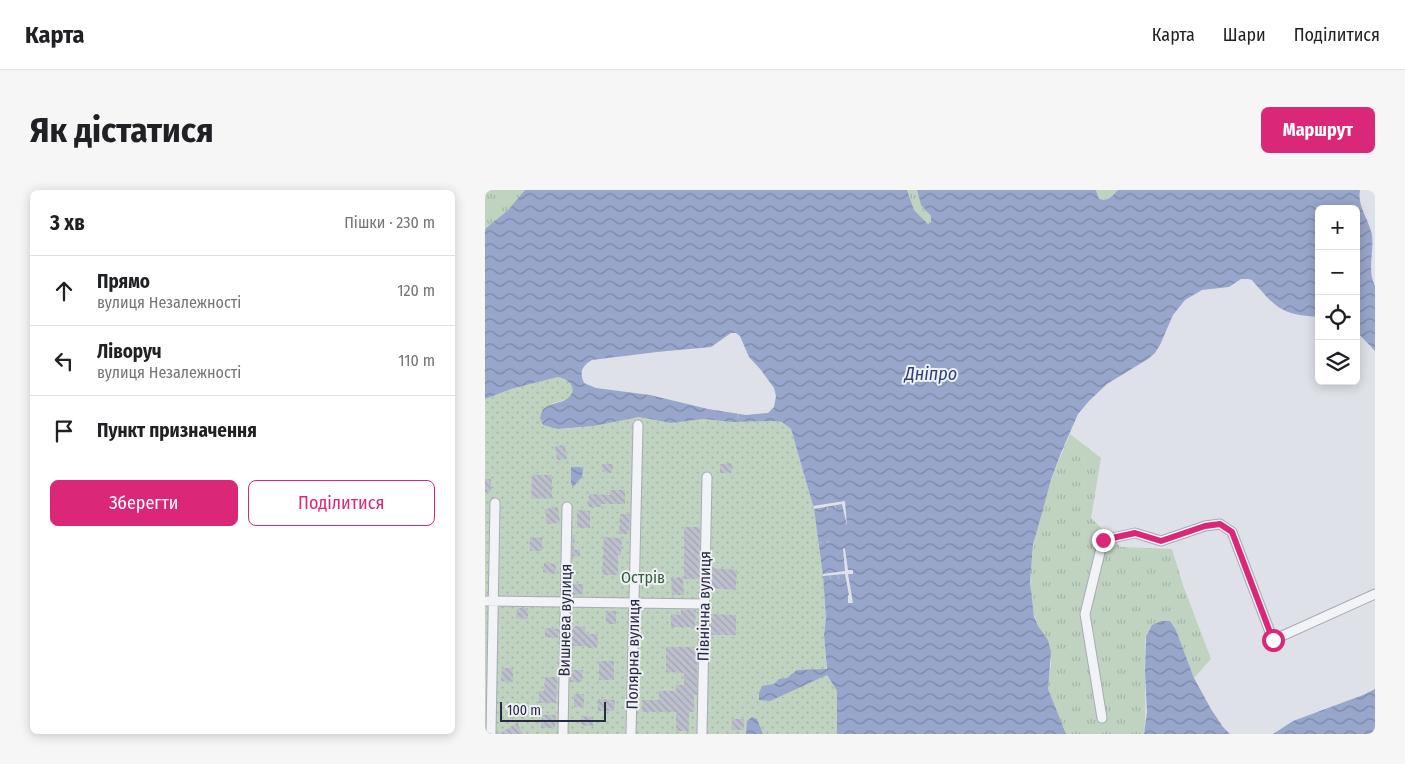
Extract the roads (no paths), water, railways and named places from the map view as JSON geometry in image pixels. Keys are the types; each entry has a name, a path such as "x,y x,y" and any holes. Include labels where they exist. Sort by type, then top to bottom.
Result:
{"street":[{"name":"Полярна вулиця","path":"631,734 638,425"},
{"name":"Північна вулиця","path":"702,734 707,477"},
{"path":"491,734 489,601 495,503"},
{"name":"Вишнева вулиця","path":"563,734 567,507"},
{"path":"1101,718 1085,614 1103,540 1135,533 1161,541 1205,526 1220,524 1232,532 1273,640 1375,594"},
{"path":"489,601 705,604"}],"water":[{"name":"Дніпро","path":"525,190 907,190 914,210 928,224 931,222 931,216 921,205 917,190 1096,190 1099,199 1105,200 1118,190 1360,190 1360,202 1372,235 1371,274 1375,286 1375,351 1360,335 1360,205 1315,205 1315,317 1287,312 1267,297 1252,280 1248,279 1241,279 1229,287 1202,290 1185,300 1173,315 1155,353 1107,384 1078,414 1051,480 1033,545 1030,582 1034,617 1048,640 1051,652 1048,689 1066,734 837,734 837,691 827,675 770,701 759,700 762,686 774,684 779,679 787,678 797,670 827,669 824,635 826,618 823,576 814,509 791,429 782,422 774,421 731,422 704,419 671,423 639,417 594,426 558,429 543,425 540,418 545,408 564,401 572,393 573,389 570,383 558,377 511,389 485,399 485,229 508,210","holes":["731,333 736,333 740,336 749,357 774,388 776,396 774,407 768,413 746,415 708,409 650,395 596,388 584,383 582,379 582,370 592,360 711,347"]},
{"path":"571,467 583,469 582,477 573,487 571,484"},
{"path":"1161,621 1170,621 1176,630 1194,678 1211,709 1230,734 1144,734 1147,712 1146,636 1152,625"},
{"path":"1375,689 1375,734 1273,734 1293,721"},
{"path":"752,717 757,719 763,734 746,734 747,721"}],"park label":[{"name":"Острів","path":"643,577"}]}
